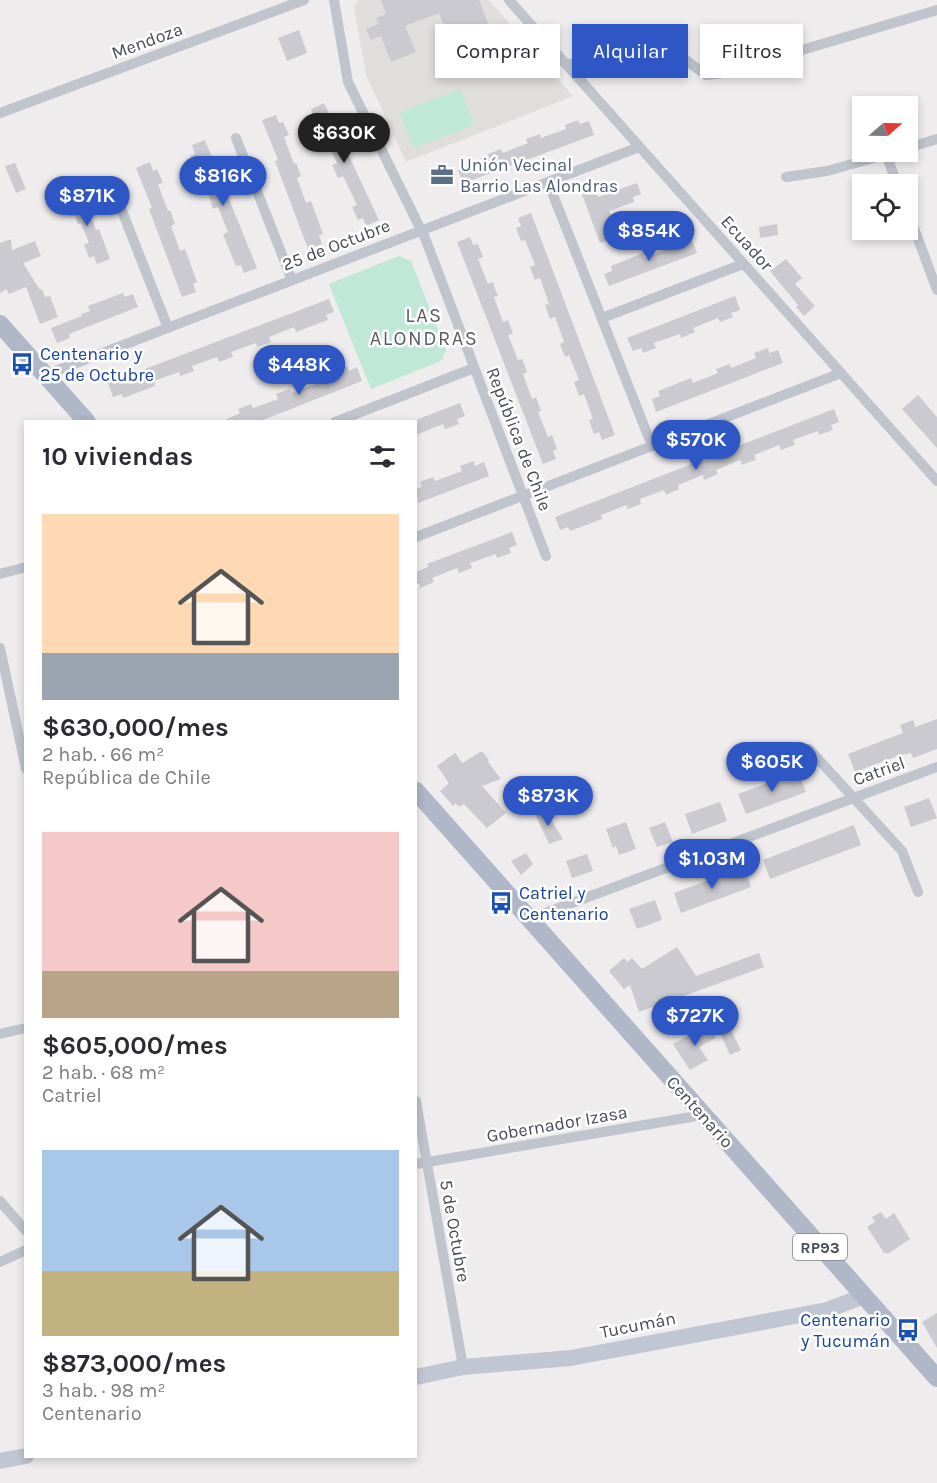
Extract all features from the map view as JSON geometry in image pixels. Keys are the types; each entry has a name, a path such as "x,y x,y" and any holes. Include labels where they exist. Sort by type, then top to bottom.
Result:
{"main road":[{"path":"0,324 85,420"},
{"name":"Centenario","path":"417,792 937,1378"},
{"name":"Tucumán","path":"417,1377 463,1367 571,1358 827,1310 864,1296"},
{"path":"0,1461 24,1456"}],"street":[{"name":"Mendoza","path":"0,113 304,0"},
{"name":"República de Chile","path":"334,0 348,82 421,231 546,556"},
{"name":"Ecuador","path":"509,0 936,478"},
{"path":"567,65 652,40 659,40 706,75 724,73 937,10"},
{"path":"236,138 292,280"},
{"path":"918,145 937,139"},
{"name":"25 de Octubre","path":"45,375 639,147"},
{"path":"786,177 827,171 858,162"},
{"path":"548,182 652,446"},
{"path":"111,183 168,328"},
{"path":"918,239 937,291"},
{"path":"602,318 743,264"},
{"path":"340,420 474,368"},
{"path":"417,537 841,373"},
{"path":"0,574 24,568"},
{"path":"0,648 24,760"},
{"path":"809,749 902,851 918,892"},
{"name":"Catriel","path":"529,919 937,767"},
{"path":"0,1034 24,1028"},
{"name":"5 de Octubre","path":"417,1113 421,1163 463,1367"},
{"name":"Gobernador Izasa","path":"421,1163 703,1115"},
{"path":"0,1201 24,1229"},
{"path":"0,1262 24,1252"}],"shaded area":[{"path":"358,0 489,0 510,24 435,24 435,78 557,78 573,96 406,162 366,75 354,7"}],"green space":[{"path":"460,89 474,125 414,148 400,112"},
{"path":"399,256 411,261 446,350 441,361 371,389 329,284"}],"building":[{"path":"381,0 479,0 488,24 443,24 439,13 405,26 416,52 391,62 381,36 371,40 366,29 379,24 376,18 386,14"},
{"path":"299,30 307,53 287,61 278,38"},
{"path":"324,103 379,220 366,226 363,218 358,220 352,207 357,205 343,176 338,178 332,165 337,163 321,130 316,132 310,119 314,117 311,109"},
{"path":"276,115 279,123 283,122 289,135 284,137 301,176 297,178 306,203 311,201 323,234 319,235 322,244 308,249 262,120"},
{"path":"578,120 580,124 589,121 594,135 469,181 469,179 462,181 458,170 489,159 488,154 501,149 503,153 528,143 526,139 540,134 541,138 566,129 565,125"},
{"path":"205,140 257,268 244,273 241,265 236,266 223,234 228,232 218,207 213,209 200,167 196,169 190,156 195,154 192,145"},
{"path":"150,162 153,171 157,169 163,183 158,184 175,224 171,226 180,251 185,249 197,282 193,284 196,292 182,297 136,168"},
{"path":"15,163 26,189 16,193 5,166"},
{"path":"637,183 641,194 633,197 634,202 609,211 615,228 610,230 614,238 600,243 582,194 595,189 598,197"},
{"path":"80,189 110,259 97,264 94,256 89,258 84,244 89,243 81,223 78,224 75,215 70,217 65,204 70,202 67,194"},
{"path":"531,213 615,435 602,440 599,432 594,434 589,420 593,419 584,394 579,396 574,382 579,380 569,355 565,357 560,344 564,342 555,317 550,319 545,305 549,304 540,278 535,280 530,267 535,265 525,240 521,241 516,228 521,226 518,218"},
{"path":"777,224 778,235 760,238 759,227"},
{"path":"470,237 473,245 478,244 483,257 478,259 488,284 493,282 498,296 494,297 503,322 508,320 513,334 508,335 518,360 522,359 527,372 523,374 532,399 536,397 541,411 538,412 548,437 552,435 557,449 553,451 556,459 543,464 457,242"},
{"path":"11,239 12,250 35,241 41,256 23,263 40,290 42,289 45,297 50,296 58,317 40,324 26,287 9,294 6,289 0,293 0,243"},
{"path":"682,239 684,243 692,240 697,253 609,286 604,274 612,271 611,266 643,253 645,258 670,248 668,244"},
{"path":"786,259 802,278 795,284 815,306 804,316 796,307 798,305 770,271"},
{"path":"123,293 124,297 133,294 138,307 69,334 70,338 57,343 51,328 82,316 81,314 90,311 88,306"},
{"path":"735,296 740,310 731,313 733,317 720,322 718,318 693,328 695,332 681,338 680,334 654,343 656,348 643,353 641,348 633,351 627,338"},
{"path":"329,299 334,312 326,315 328,320 296,332 294,327 269,337 271,342 257,347 256,343 231,352 233,357 219,362 217,357 192,366 194,371 180,376 179,372 154,381 155,386 123,398 122,394 113,397 108,383"},
{"path":"768,348 769,353 778,350 783,363 656,412 652,399 660,396 658,391 691,378 693,383 718,373 716,369 730,364 731,368 756,358 754,353"},
{"path":"347,366 349,371 357,367 362,381 263,420 225,420 240,413 238,409 251,404 253,408 278,399 276,394 290,389 291,393 316,384 314,379"},
{"path":"918,395 937,417 937,448 902,409"},
{"path":"460,403 465,416 457,419 459,424 445,429 443,424 417,435 416,420"},
{"path":"834,409 839,422 831,425 833,430 819,435 818,431 793,440 795,445 781,450 779,445 754,455 756,460 742,465 740,460 716,470 718,474 704,480 703,475 678,485 679,489 666,495 664,490 640,499 641,504 628,509 626,505 601,515 602,519 589,524 570,531 568,527 560,530 555,517"},
{"path":"474,461 475,466 484,462 489,476 418,503 417,489 422,487 420,482 433,477 435,481 462,471 460,466"},
{"path":"512,532 517,545 509,548 511,553 497,558 496,554 470,563 472,568 459,573 457,568 432,578 434,582 420,588 419,583 417,584 417,572 428,567 427,564"},
{"path":"937,719 937,749 913,758 911,753 898,756 855,772 848,754 903,733 900,725 913,720 915,727"},
{"path":"482,751 501,779 482,786 506,813 487,828 464,804 459,807 455,803 453,806 440,791 449,783 437,766 455,753 462,763"},
{"path":"798,772 806,792 746,814 738,794"},
{"path":"929,798 937,818 911,827 904,807"},
{"path":"720,802 727,821 692,834 685,814"},
{"path":"544,809 563,839 549,844 535,814"},
{"path":"626,822 636,849 619,855 616,846 613,848 606,829"},
{"path":"665,822 673,842 657,847 649,828"},
{"path":"854,825 861,845 770,879 763,860"},
{"path":"526,853 533,864 521,875 511,861"},
{"path":"587,854 593,871 572,878 566,861"},
{"path":"744,867 751,887 681,913 674,893"},
{"path":"655,900 662,920 637,929 629,909"},
{"path":"677,947 696,976 759,953 764,967 639,1012 630,985 624,989 609,971 624,958 627,962 632,958 642,969"},
{"path":"708,1024 716,1038 699,1047 708,1060 690,1070 673,1044"},
{"path":"731,1030 741,1050 730,1055 721,1035"},
{"path":"881,1212 886,1219 894,1213 910,1239 889,1253 884,1253 867,1227 875,1222 872,1217"},
{"path":"937,1313 937,1348 922,1322"}],"place":[{"name":"Unión Vecinal Barrio Las Alondras","path":"442,175"},
{"name":"Centenario y 25 de Octubre","path":"22,364"},
{"name":"Catriel y Centenario","path":"501,903"},
{"name":"Centenario y Tucumán","path":"908,1330"}],"district":[{"name":"LAS ALONDRAS","path":"424,326"}]}
